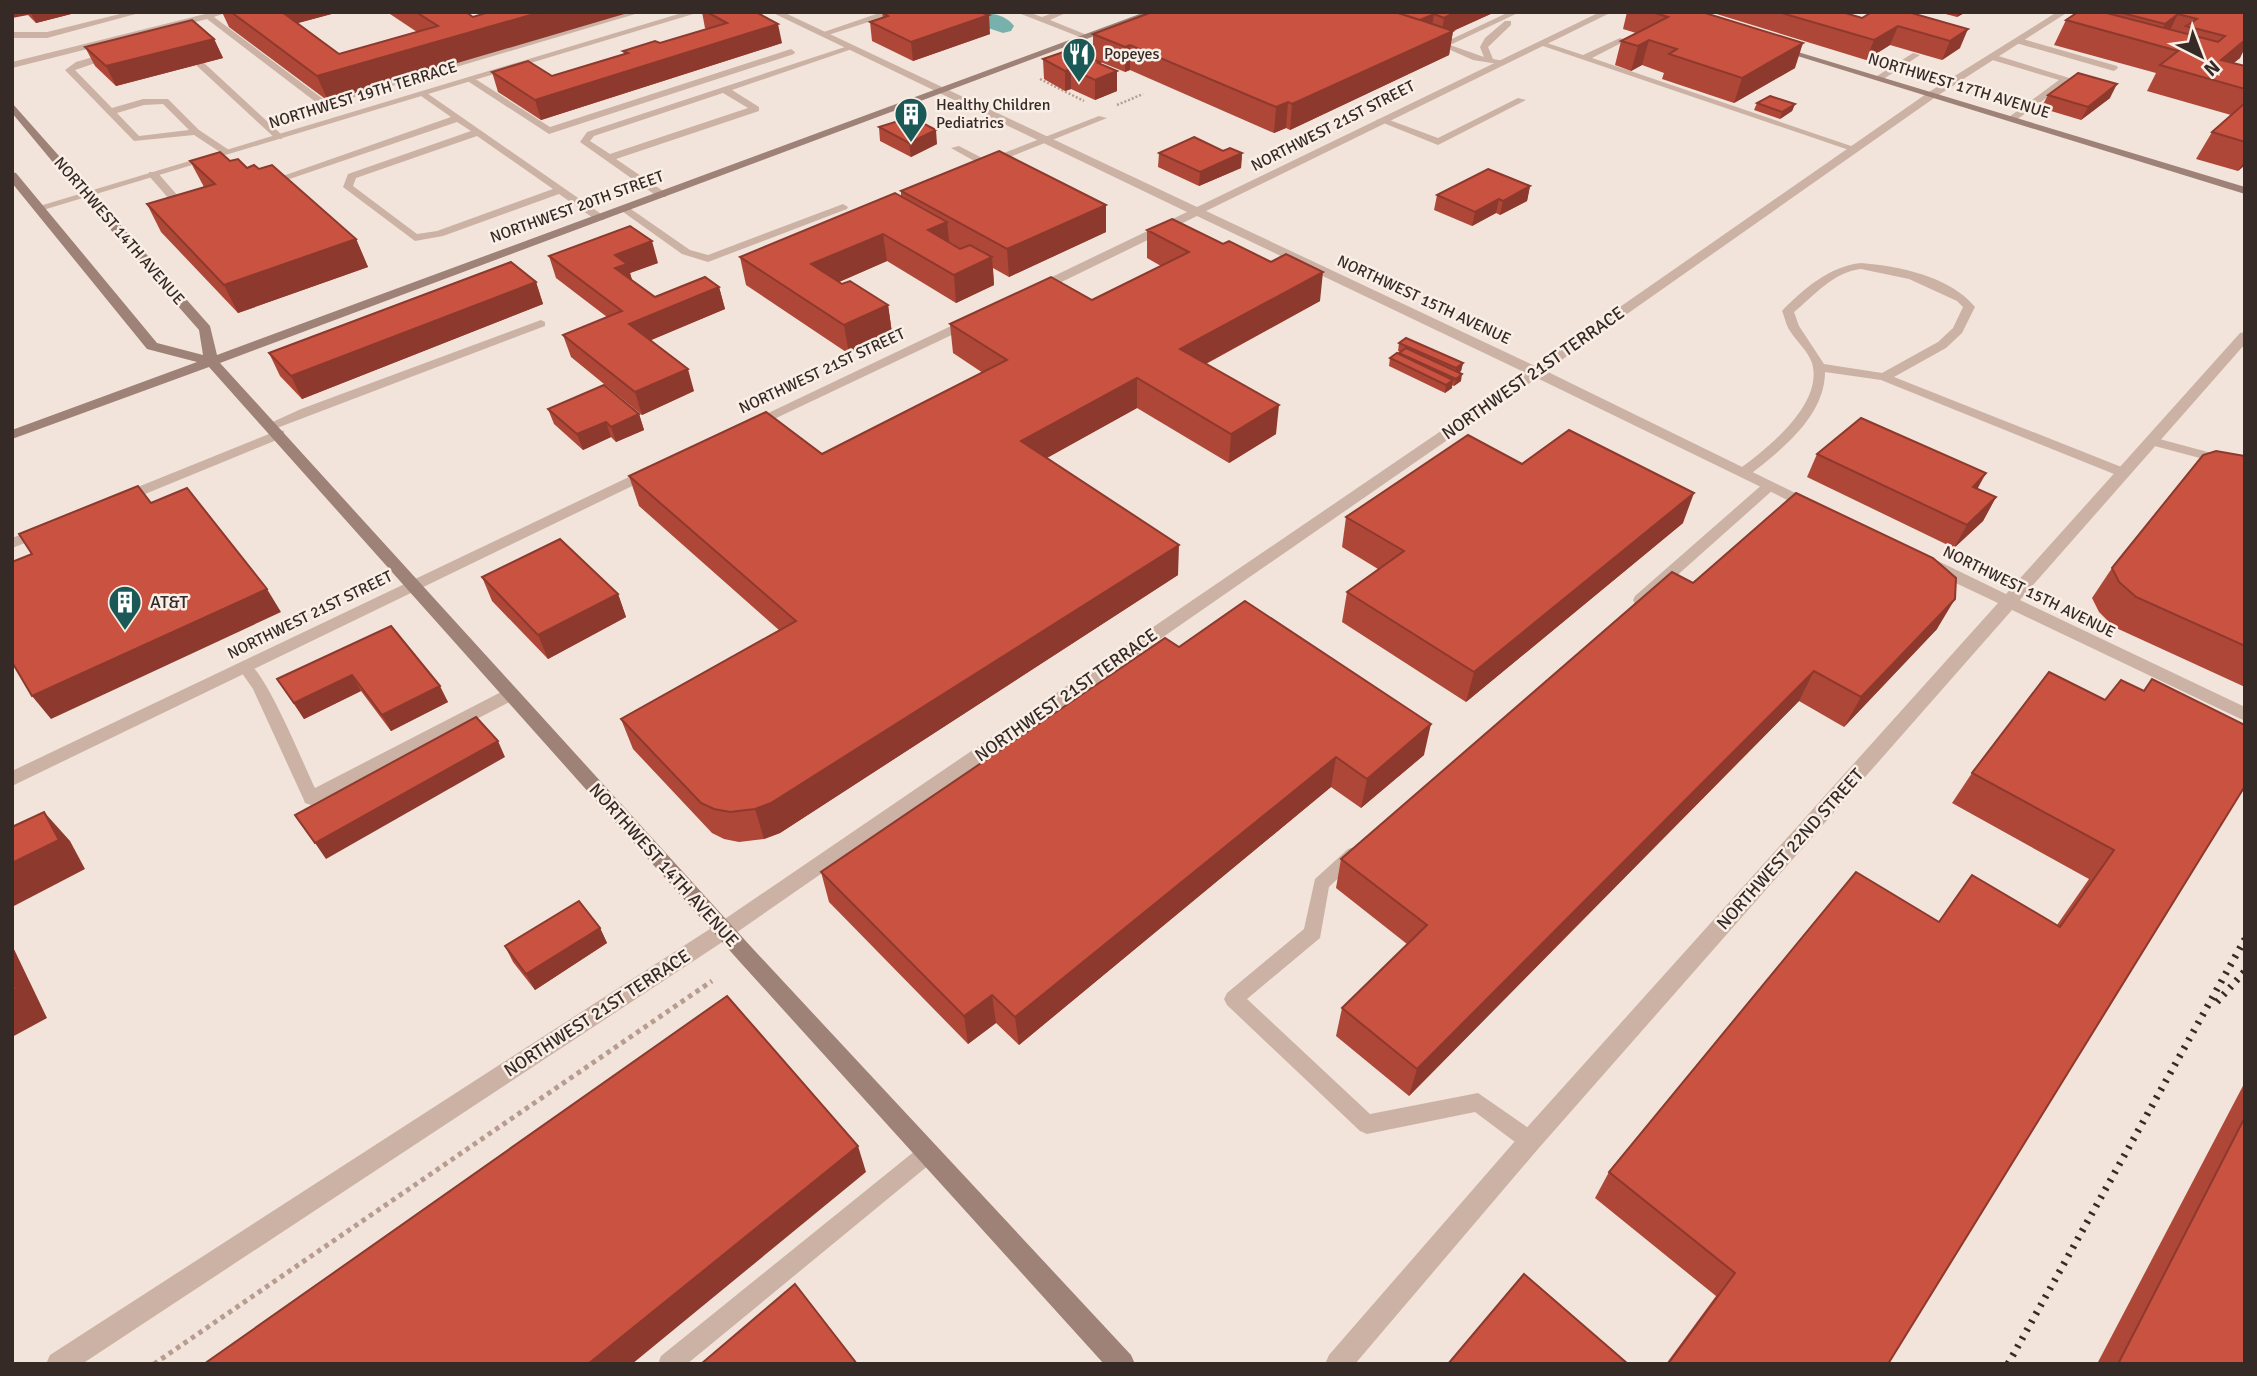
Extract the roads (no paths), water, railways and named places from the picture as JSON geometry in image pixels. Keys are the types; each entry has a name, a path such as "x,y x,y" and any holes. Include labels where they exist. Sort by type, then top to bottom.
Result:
{"street":[{"name":"NORTHWEST 19TH TERRACE","path":"39,208 696,12"},
{"name":"NORTHWEST 15TH AVENUE","path":"775,12 1536,372 1829,515"},
{"name":"NORTHWEST 20TH STREET","path":"12,435 1154,12"},
{"name":"NORTHWEST 21ST STREET","path":"1023,295 1197,213 1495,60 1541,44 1608,12"},
{"name":"NORTHWEST 21ST TERRACE","path":"59,1364 723,931 1536,372 1933,94 2064,12"},
{"name":"NORTHWEST 17TH AVENUE","path":"1769,44 2245,191"},
{"name":"NORTHWEST 14TH AVENUE","path":"12,106 85,194 205,329 211,361 275,429 723,931 1122,1364"},
{"path":"12,175 152,346 211,361"},
{"name":"NORTHWEST 21ST STREET","path":"734,433 985,313"},
{"name":"NORTHWEST 22ND STREET","path":"1338,1364 1530,1141 2245,336"},
{"name":"NORTHWEST 21ST STREET","path":"12,779 671,463"},
{"name":"NORTHWEST 15TH AVENUE","path":"1913,555 2245,715"}],"lane":[{"path":"12,36 47,35 139,12"},
{"path":"184,12 192,20"},
{"path":"12,65 224,12"},
{"path":"208,16 320,101 328,102 638,12"},
{"path":"1020,12 1088,37"},
{"path":"1043,20 1064,12"},
{"path":"1443,45 1516,12"},
{"path":"1495,60 1484,47 1488,40 1524,12"},
{"path":"822,34 882,15 899,23"},
{"path":"148,30 160,38"},
{"path":"1584,58 1623,40"},
{"path":"1432,41 1476,58 1495,60"},
{"path":"2019,41 2114,68"},
{"path":"1541,44 1855,149"},
{"path":"585,142 590,134 606,127 851,48"},
{"path":"125,51 79,64 69,70 137,139 196,132"},
{"path":"471,80 549,131 791,52"},
{"path":"1879,78 1916,55"},
{"path":"1992,57 2098,88"},
{"path":"200,64 279,137"},
{"path":"2012,119 2066,79"},
{"path":"609,158 756,109 723,89"},
{"path":"424,94 600,218"},
{"path":"635,125 664,115 696,98"},
{"path":"1381,120 1438,142 1521,100"},
{"path":"110,112 152,101 165,101 196,132 226,152"},
{"path":"253,188 458,118"},
{"path":"956,148 985,164 1102,118"},
{"path":"478,132 370,168 352,176 348,187 415,238 439,234 561,190"},
{"path":"585,142 611,133"},
{"path":"585,142 662,195"},
{"path":"153,174 174,198 193,203 205,201"},
{"path":"624,209 686,252 708,259 843,207"},
{"path":"1743,473 1779,445 1804,415 1818,385 1819,367 1793,326 1788,311 1840,271 1852,266 1887,271 1929,282 1966,301 1969,307 1958,330 1942,345 1884,377"},
{"path":"112,503 327,403 451,360 541,324"},
{"path":"1819,367 1884,377 2124,472"},
{"path":"2152,441 2245,466"},
{"path":"1629,610 1769,486"},
{"path":"12,543 50,528"},
{"path":"245,666 260,687 311,798 511,694"},
{"path":"1372,838 1321,884 1313,933 1234,999 1367,1124 1478,1102 1530,1141"},
{"path":"669,1364 928,1153"}],"waterway":[{"path":"963,12 1003,26"}],"railway":[{"path":"2008,1364 2245,939"},
{"path":"2217,1002 2245,971"}],"place":[{"name":"Popeyes","path":"1079,84"},
{"name":"Healthy Children Pediatrics","path":"911,144"},
{"name":"AT&T","path":"125,632"}]}
